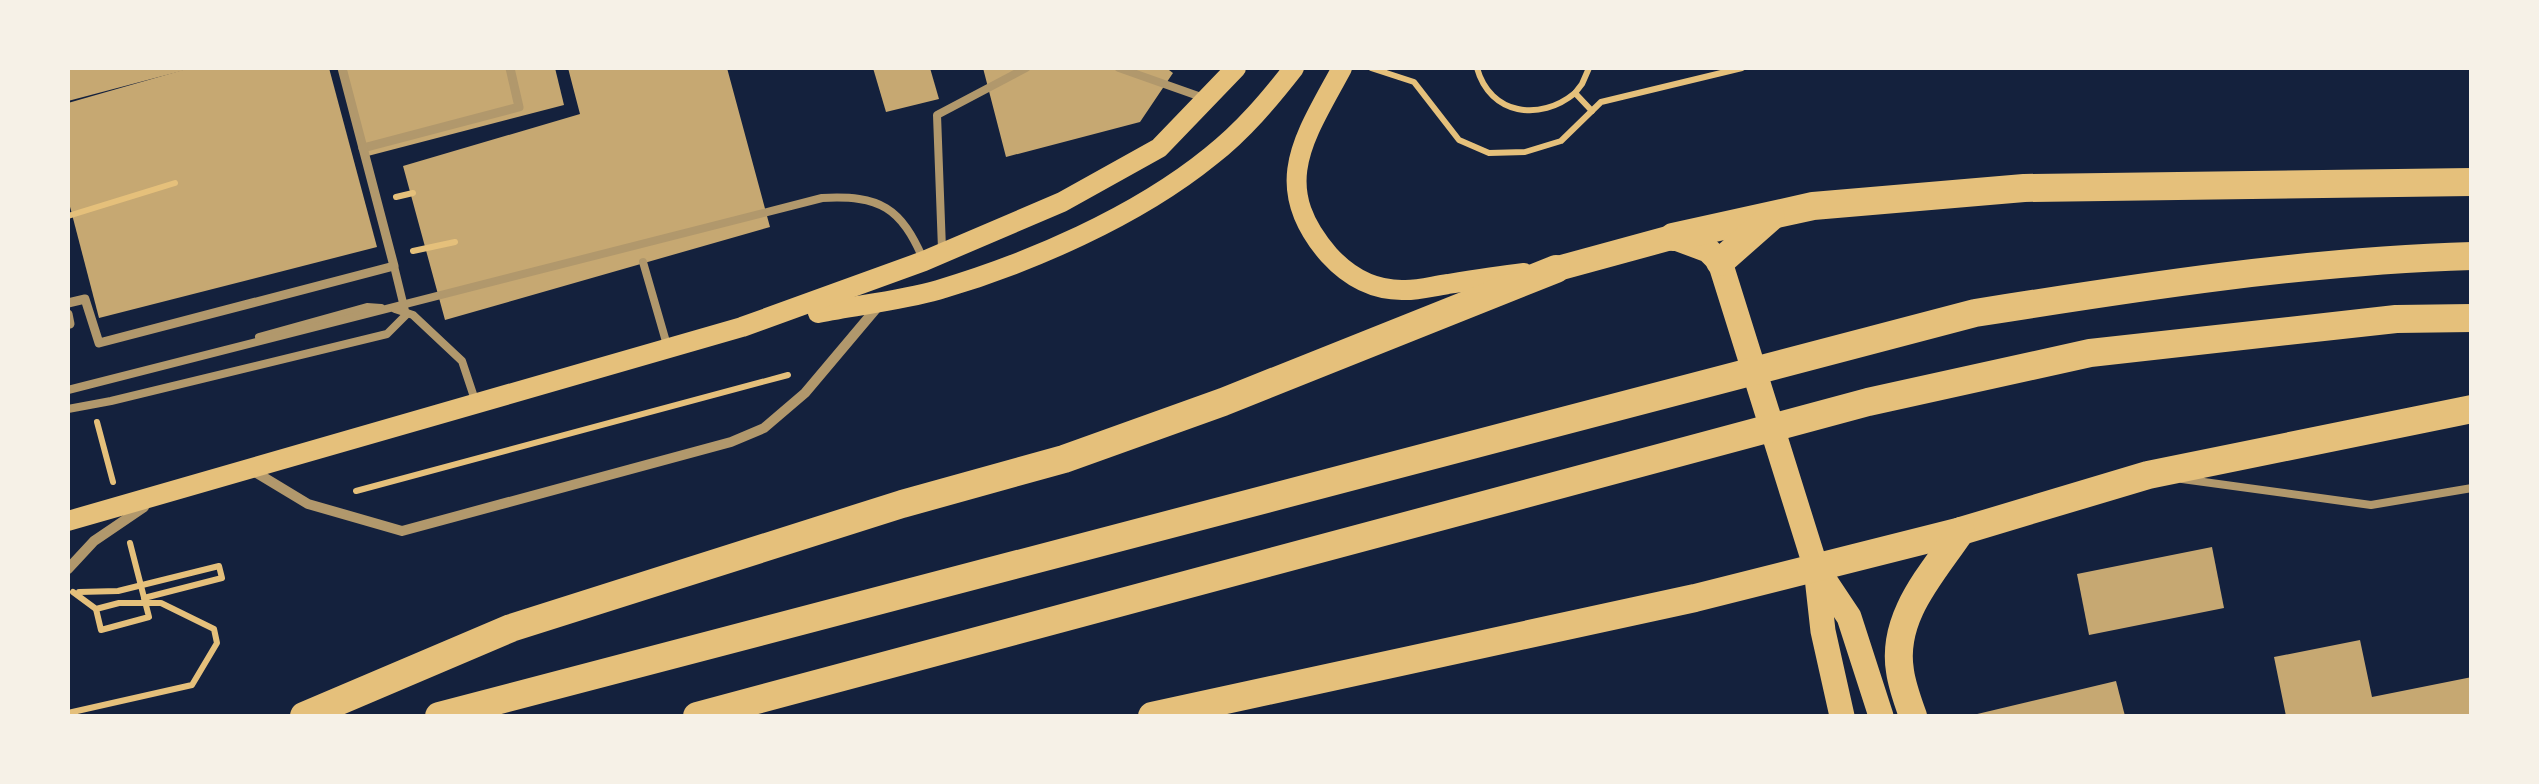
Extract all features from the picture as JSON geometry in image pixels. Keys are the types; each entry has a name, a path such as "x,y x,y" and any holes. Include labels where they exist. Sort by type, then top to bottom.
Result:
{"highway":[{"path":"1673,237 1813,206 2024,188 2472,182"},
{"path":"1722,270 1776,213"},
{"path":"440,716 1975,312 2186,280 2401,258 2472,256"},
{"path":"304,716 511,628 1117,440 1223,402 1556,268"},
{"path":"697,716 1886,398 2090,353 2396,319 2472,318"},
{"path":"1152,716 1695,598 1962,530 2148,475 2472,409"},
{"path":"1912,716 1899,669 1906,611 1962,530"}],"main road":[{"path":"68,521 742,327 933,257 1062,202 1160,148 1236,68"},
{"path":"742,327 934,291 1062,243 1135,206 1208,159 1258,113 1294,68"},
{"path":"1342,68 1307,134 1296,168 1298,206 1312,235 1335,262 1364,285 1403,290 1556,268 1673,237 1708,250 1722,270 1816,568 1823,632 1842,716"},
{"path":"1816,568 1849,617 1881,716"}],"street":[{"path":"68,304 85,299 98,343 394,266 342,68"},
{"path":"363,148 520,106 510,68"},
{"path":"249,468 308,504 402,531 730,442 764,428 805,393 883,300"},
{"path":"68,569 130,514 168,492"}],"lane":[{"path":"933,257 938,115 1026,68"},
{"path":"1119,68 1208,99"},
{"path":"68,392 822,198 878,202 898,217 933,257"},
{"path":"644,262 668,348"},
{"path":"68,409 387,334 406,315 394,266"},
{"path":"68,392 367,307 392,308 412,315 428,328 462,362 476,403"},
{"path":"2148,475 2371,505 2472,488"}],"path":[{"path":"1371,68 1414,82 1458,140 1489,154 1525,152 1561,142 1602,102 1742,68"},
{"path":"1477,68 1488,91 1502,105 1543,112 1562,104 1574,93 1589,68"},
{"path":"1574,93 1592,111"},
{"path":"68,216 175,183"},
{"path":"350,492 796,373"},
{"path":"101,630 96,609 72,592 118,591 218,566 222,578 144,598"},
{"path":"68,713 192,685 217,643 214,630 162,603 120,603 96,609"}],"building":[{"path":"68,68 189,68 189,69 68,101"},
{"path":"190,68 329,68 377,247 99,318 68,199 68,103"},
{"path":"341,68 555,68 564,105 364,157"},
{"path":"568,68 727,68 770,227 445,320 403,166 580,114"},
{"path":"873,68 930,68 939,99 886,112"},
{"path":"983,68 1171,68 1173,73 1140,122 1006,157"},
{"path":"2212,547 2224,608 2089,635 2077,574"},
{"path":"2360,640 2372,697 2472,677 2472,716 2286,716 2274,657"},
{"path":"2116,681 2125,716 1973,716 1973,715"}]}
